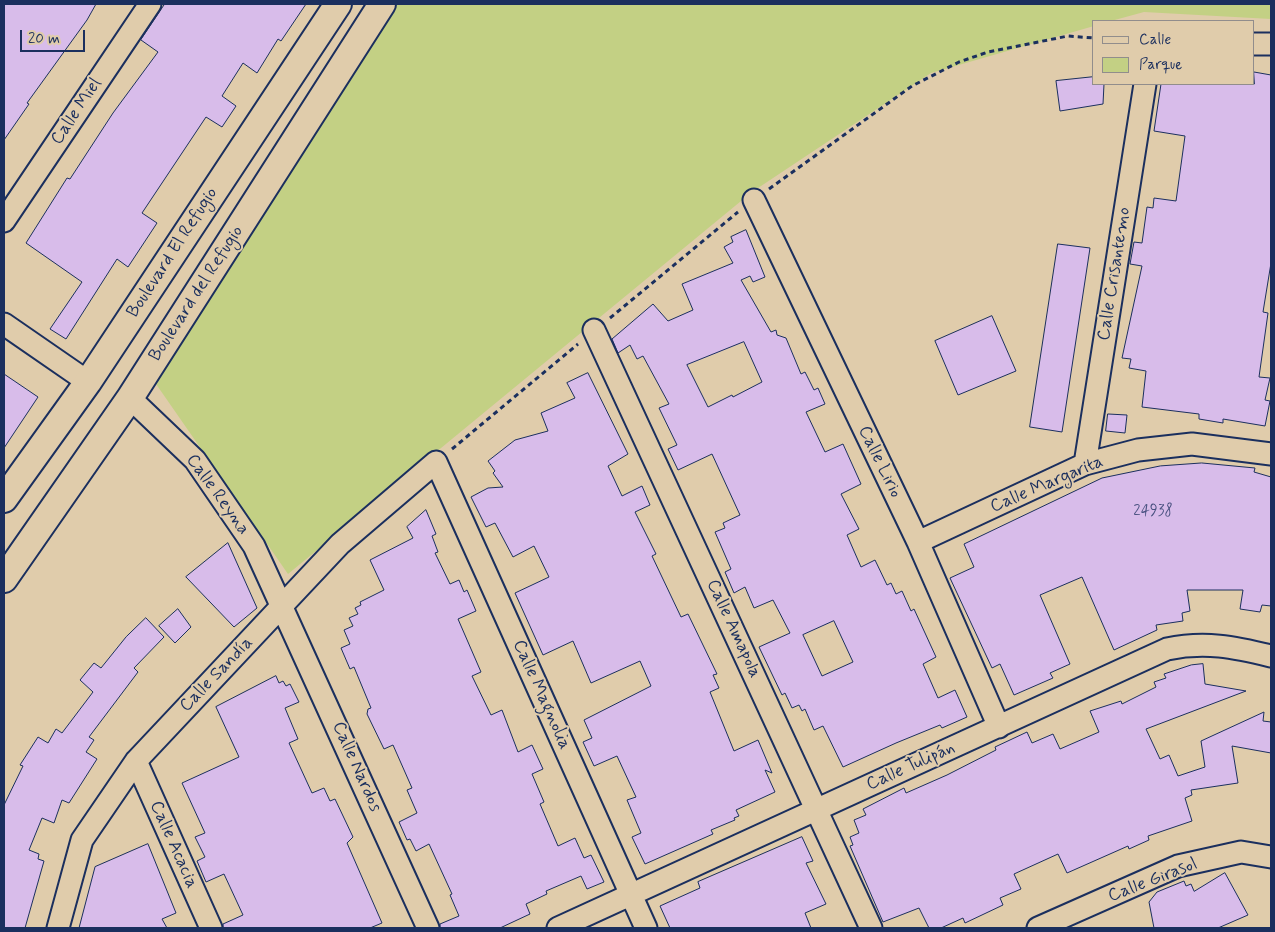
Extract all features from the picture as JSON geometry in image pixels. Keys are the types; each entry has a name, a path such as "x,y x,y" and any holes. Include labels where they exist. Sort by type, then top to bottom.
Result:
{"main road":[{"name":"Boulevard El Refugio","path":"4,499 88,382 338,4"},
{"name":"Boulevard del Refugio","path":"4,578 130,398 382,4"}],"street":[{"name":"Calle Miel","path":"4,221 150,4"},
{"path":"1255,44 1271,44"},
{"name":"Calle Crisantemo","path":"1085,464 1145,85"},
{"name":"Calle Lirio","path":"754,200 918,542 999,728"},
{"path":"4,324 88,382"},
{"name":"Calle Amapola","path":"594,330 871,928"},
{"name":"Calle Reyna","path":"130,398 195,460 254,546 283,607"},
{"name":"Calle Margarita","path":"918,542 1085,464 1138,450 1192,444 1271,454"},
{"name":"Calle Sandía","path":"58,928 82,840 136,761 283,607 340,544 436,462"},
{"name":"Calle Magnolia","path":"436,462 646,928"},
{"name":"Calle Nardos","path":"283,607 428,928"},
{"name":"Calle Tulipán","path":"558,928 816,809 999,728 1167,649 1191,644 1226,646 1271,656"},
{"name":"Calle Acacia","path":"136,761 211,928"},
{"name":"Calle Girasol","path":"1038,928 1178,866 1241,852 1271,857"}],"path":[{"path":"754,200 912,86 959,62 988,52 1068,36 1092,38"}],"green space":[{"path":"394,4 1271,4 1271,19 1144,12 1115,20 1092,20 1092,27 931,73 752,192 288,574 156,384"}],"building":[{"path":"4,4 96,4 87,20 27,103 29,104 4,140"},
{"path":"165,4 306,4 281,41 278,39 257,73 243,63 222,96 236,106 222,127 206,117 142,213 157,223 128,267 117,259 66,339 50,329 82,282 26,243 67,178 70,179 113,113 158,52 141,40"},
{"path":"1255,72 1271,75 1271,263 1263,312 1268,313 1259,377 1270,378 1265,400 1270,401 1265,426 1223,419 1223,423 1199,419 1199,414 1142,407 1146,371 1129,368 1131,359 1122,358 1142,266 1130,264 1134,242 1142,243 1147,207 1153,208 1154,198 1176,201 1185,136 1154,131 1161,85 1255,85"},
{"path":"1092,77 1092,85 1104,85 1103,104 1060,111 1056,81"},
{"path":"746,230 765,277 753,282 750,276 741,280 771,332 776,330 777,335 786,338 801,374 805,372 814,390 818,388 825,404 806,412 825,452 843,444 861,484 841,494 859,529 847,535 861,567 875,560 887,585 891,583 896,594 902,591 911,611 914,609 936,657 923,664 938,698 955,690 967,717 942,728 940,725 843,767 823,726 814,730 805,709 802,711 799,705 792,708 785,693 782,695 759,647 790,633 773,600 754,608 745,587 734,593 725,572 731,569 715,532 725,528 723,523 740,515 712,454 678,470 668,449 677,445 659,408 669,404 643,356 637,359 630,345 618,353 612,339 653,304 668,321 693,310 682,284 733,263 724,247 733,242 731,237","holes":["744,342 762,382 708,407 687,365","834,621 853,662 822,676 803,635"]},
{"path":"1058,244 1090,248 1062,432 1030,427"},
{"path":"992,316 1016,371 958,395 935,341"},
{"path":"588,373 628,454 608,466 622,496 642,486 650,505 635,512 656,554 652,556 681,617 688,614 717,674 713,675 719,688 710,692 734,751 758,740 772,773 765,770 775,792 736,810 739,816 734,818 735,820 711,830 713,834 645,864 632,837 641,833 627,800 636,797 617,756 594,766 583,742 592,738 584,720 651,686 640,661 591,683 573,641 543,655 515,593 549,577 534,546 513,557 495,523 486,527 471,497 488,488 503,487 493,473 495,471 488,461 515,440 548,431 541,413 575,398 567,383"},
{"path":"4,374 38,397 4,448"},
{"path":"1108,414 1127,415 1125,433 1106,431"},
{"path":"1202,463 1255,468 1254,472 1271,477 1271,606 1262,605 1260,612 1240,609 1243,590 1187,590 1190,611 1182,613 1183,621 1156,625 1157,630 1114,650 1082,577 1040,595 1070,664 1050,673 1053,678 1014,695 1000,664 992,668 950,578 974,567 964,544 1102,478 1160,466"},
{"path":"426,510 436,534 432,536 438,552 435,553 450,584 459,580 464,592 467,590 476,611 458,619 481,672 472,676 491,715 502,710 518,752 532,745 543,769 532,774 544,802 540,804 558,846 575,838 584,858 591,855 604,882 587,889 581,876 546,891 547,894 526,904 530,914 500,928 440,928 440,924 459,916 450,895 452,894 429,844 416,851 410,839 407,840 399,822 417,813 407,790 412,788 393,745 384,749 367,714 368,709 371,708 354,667 350,669 341,648 350,644 344,630 353,626 349,618 358,614 355,608 361,605 360,602 384,590 370,560 413,538 407,527"},
{"path":"228,543 257,608 234,627 186,577"},
{"path":"178,609 191,627 175,643 159,626"},
{"path":"146,618 164,637 134,668 138,672 89,737 94,740 86,752 97,759 69,803 62,800 54,823 42,818 29,850 39,854 38,859 44,861 25,928 4,928 4,805 23,766 20,765 38,737 48,743 56,729 62,733 93,692 80,680 94,663 101,668 126,637"},
{"path":"1203,664 1205,684 1246,691 1146,729 1160,759 1169,755 1178,776 1205,767 1201,741 1264,712 1263,721 1271,722 1271,753 1232,746 1238,783 1191,790 1192,795 1185,798 1192,821 1148,836 1149,840 1129,849 1128,846 1067,873 1058,854 1014,874 1021,889 1000,898 1003,905 965,923 963,918 941,928 929,928 919,908 883,922 850,846 853,845 850,837 859,833 854,820 866,815 863,809 904,788 906,793 947,775 996,750 995,747 1027,732 1032,743 1053,734 1060,749 1099,732 1090,711 1121,701 1122,704 1156,687 1154,682 1166,678 1164,674 1191,665"},
{"path":"276,676 279,683 283,681 286,686 290,684 299,702 285,708 298,739 289,743 312,793 324,788 330,801 335,799 353,837 347,843 382,923 370,928 223,928 223,924 243,915 224,874 206,882 197,861 205,857 195,837 205,833 182,783 239,757 216,707"},
{"path":"802,837 813,861 806,863 826,904 805,913 811,928 670,928 660,906 700,888 698,882"},
{"path":"148,844 176,913 162,919 167,928 79,928 95,867"},
{"path":"1225,873 1248,915 1218,928 1154,928 1149,902 1157,892 1184,881 1186,886 1191,884 1194,891"}]}
